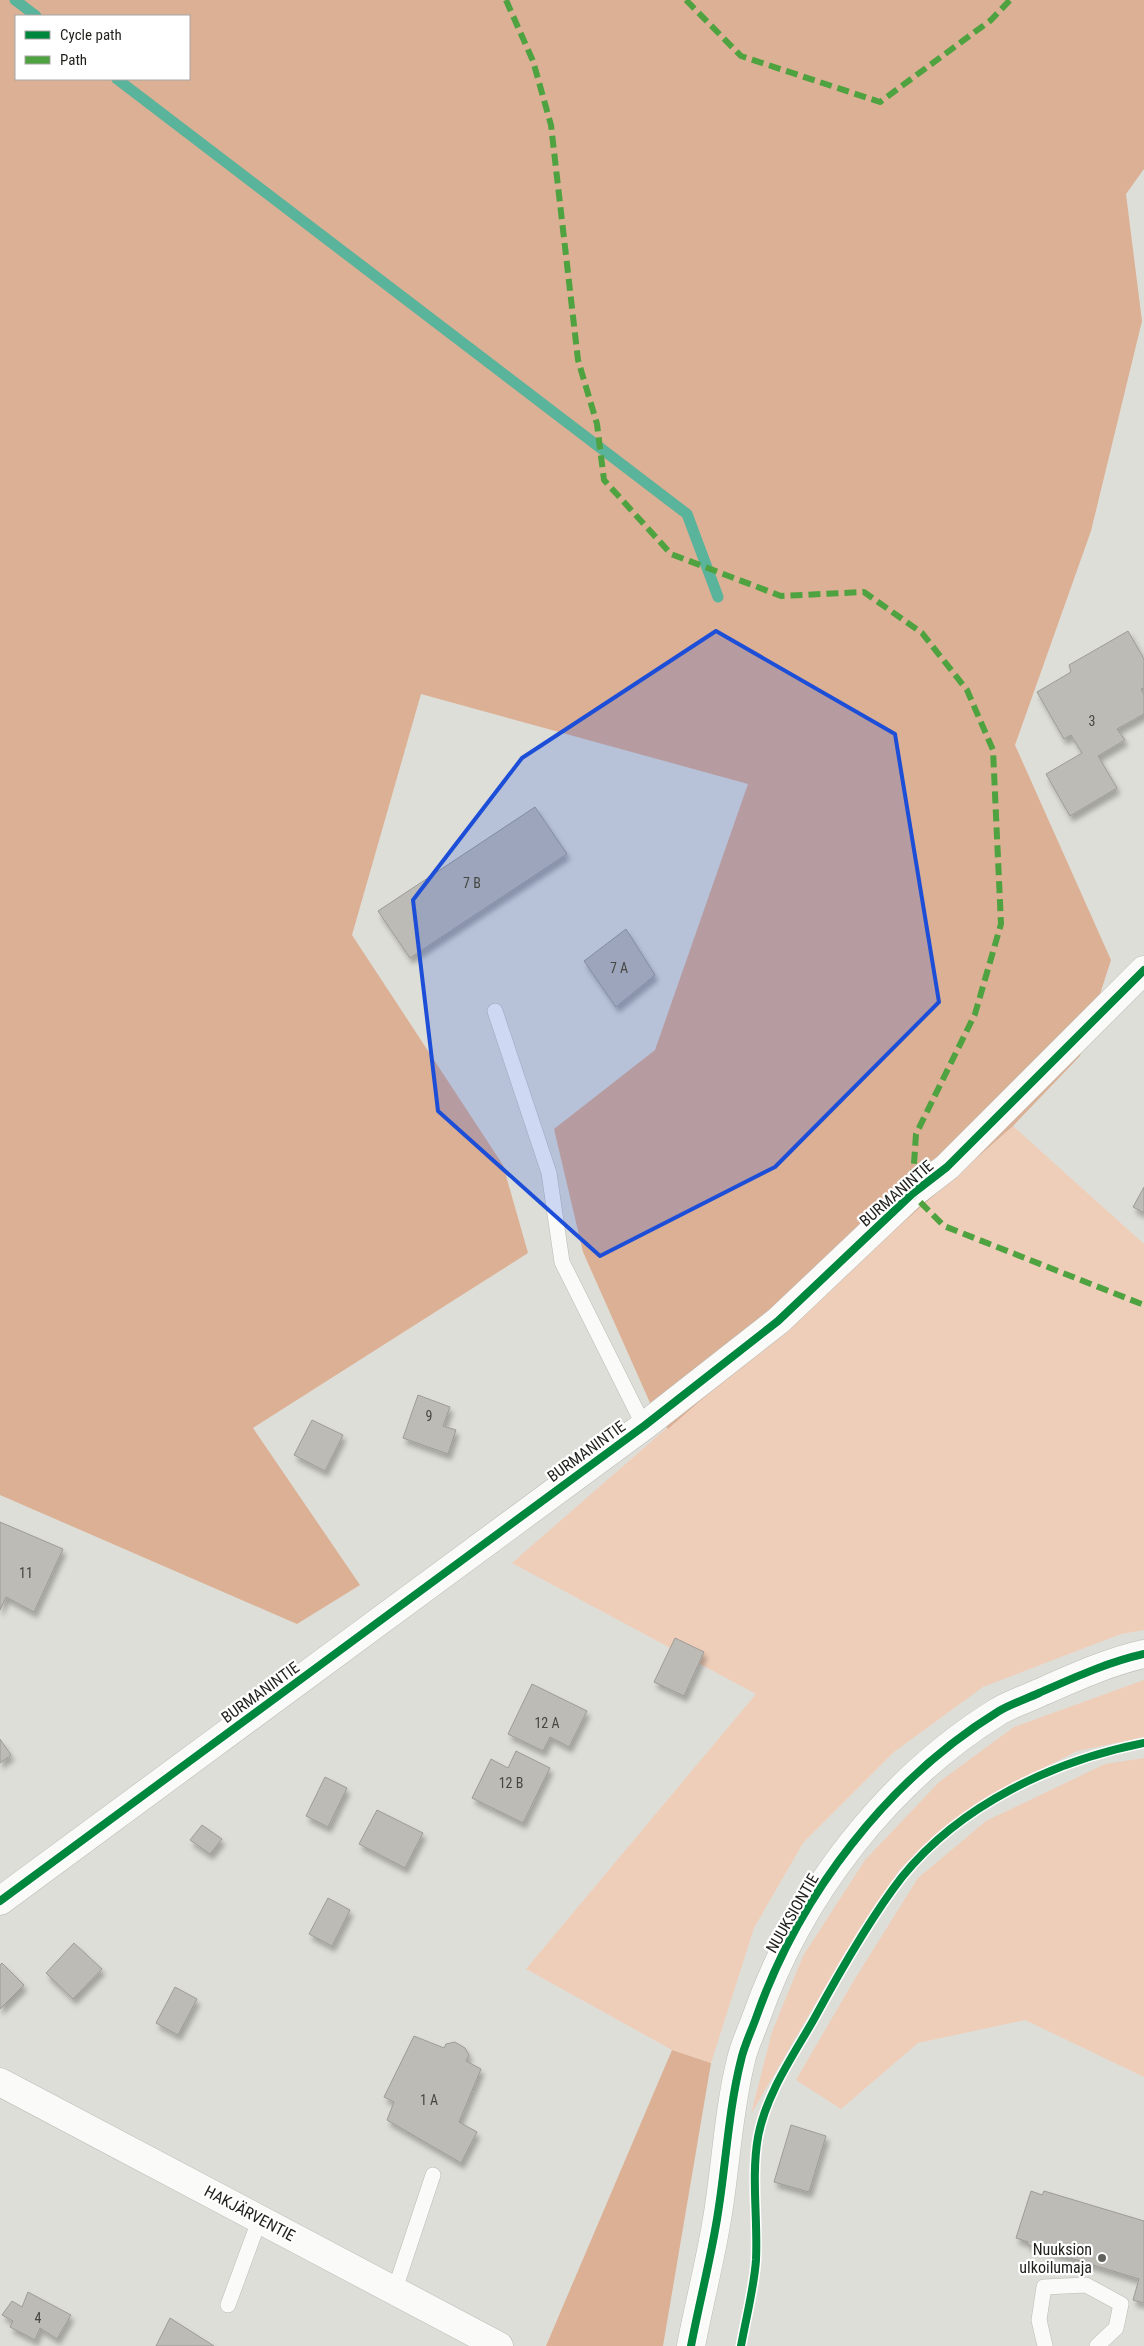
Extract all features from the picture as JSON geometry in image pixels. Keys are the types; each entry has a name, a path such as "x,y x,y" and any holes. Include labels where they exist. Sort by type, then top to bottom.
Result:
{"street":[{"name":"BURMANINTIE","path":"2,1894 644,1426 778,1321 912,1194 947,1167 1144,970"},
{"name":"NUUKSIONTIE","path":"690,2346 717,2219 729,2119 741,2058 762,1999 785,1947 822,1884 866,1828 908,1782 943,1751 1000,1711 1085,1673 1144,1654"},
{"name":"HAKJÄRVENTIE","path":"0,2082 395,2289 499,2346"}],"lane":[{"path":"495,1011 549,1173 562,1262 644,1426"},
{"path":"395,2289 433,2175"},
{"path":"228,2305 260,2218"},
{"path":"1045,2346 1039,2320 1044,2287 1086,2285 1121,2304 1116,2328 1097,2346"}],"highlighted area":[{"path":"716,631 895,734 939,1002 775,1167 600,1256 438,1111 413,900 522,758"}],"shaded area":[{"path":"0,0 1144,0 1144,169 1126,194 1142,321 1091,531 1015,745 1111,960 1080,1056 1013,1126 668,1429 651,1405 583,1252 554,1129 655,1050 748,784 421,694 352,935 503,1165 528,1253 253,1428 360,1585 297,1624 0,1495"},
{"path":"1013,1126 1144,1244 1144,1630 1121,1634 983,1687 894,1752 803,1843 754,1928 711,2063 672,2050 526,1969 756,1694 512,1563"},
{"path":"1144,1680 1144,1737 1077,1751 988,1796 939,1831 900,1869 858,1931 751,2114 772,2032 803,1956 865,1860 939,1782 1014,1727"},
{"path":"1144,1758 1144,2077 1025,2020 918,2043 841,2109 796,2080 853,1982 918,1878 986,1821 1105,1764"},
{"path":"672,2050 711,2063 663,2346 546,2346"}],"building":[{"path":"1128,631 1144,659 1144,688 1141,689 1144,695 1144,714 1117,729 1125,740 1098,756 1117,788 1070,816 1046,774 1082,753 1071,735 1064,739 1037,692 1071,672 1069,665"},
{"path":"535,807 567,854 410,958 378,911"},
{"path":"626,929 655,975 616,1007 584,961"},
{"path":"1144,1187 1144,1213 1133,1207"},
{"path":"418,1395 450,1407 443,1426 456,1430 448,1454 403,1438"},
{"path":"312,1420 343,1435 325,1471 294,1455"},
{"path":"0,1522 63,1549 34,1612 6,1597 0,1610"},
{"path":"675,1638 704,1652 684,1696 654,1682"},
{"path":"532,1684 587,1711 569,1747 550,1737 543,1751 508,1734"},
{"path":"0,1739 11,1755 0,1763"},
{"path":"516,1751 550,1768 523,1823 472,1798 491,1759 508,1768"},
{"path":"325,1777 347,1788 328,1827 306,1816"},
{"path":"377,1810 423,1833 405,1868 359,1844"},
{"path":"202,1825 222,1839 210,1854 190,1840"},
{"path":"328,1898 350,1910 332,1946 309,1934"},
{"path":"74,1943 102,1969 73,1999 46,1973"},
{"path":"2,1963 24,1985 0,2009 0,1965"},
{"path":"175,1987 197,1999 178,2035 156,2023"},
{"path":"414,2036 444,2048 446,2044 455,2042 465,2048 469,2055 466,2061 481,2069 459,2122 477,2132 461,2163 387,2120 394,2102 384,2097"},
{"path":"791,2125 826,2136 809,2192 774,2182"},
{"path":"1031,2191 1042,2195 1044,2191 1144,2221 1144,2303 1133,2300 1139,2279 1028,2245 1028,2242 1016,2238"},
{"path":"28,2292 71,2315 57,2339 40,2328 35,2340 10,2327 13,2321 2,2315 12,2301 22,2307"},
{"path":"170,2318 214,2346 156,2346"}],"waterway":[{"path":"15,0 35,15"},
{"path":"118,80 687,514 718,597"}],"marked path":[{"path":"506,0 533,61 551,125 578,360 597,424 604,480 671,554 781,596 864,592 922,633 967,690 993,750 1001,924 975,1014 916,1134 912,1194 944,1226 1144,1305"},
{"path":"686,0 741,56 880,102 991,20 1010,0"}],"cycle path":[{"path":"0,1901 644,1426 778,1321 912,1194 947,1167 1144,970"},
{"path":"691,2346 714,2235 733,2099 742,2055 774,1972 796,1928 822,1885 852,1844 884,1806 920,1771 958,1739 1008,1706 1117,1661 1144,1654"},
{"path":"741,2346 755,2271 755,2167 758,2137 762,2121 781,2076 844,1965 878,1910 902,1877 926,1851 952,1828 981,1807 1011,1789 1043,1774 1077,1761 1144,1743"}],"place":[{"name":"Nuuksion ulkoilumaja","path":"1102,2258"}]}
